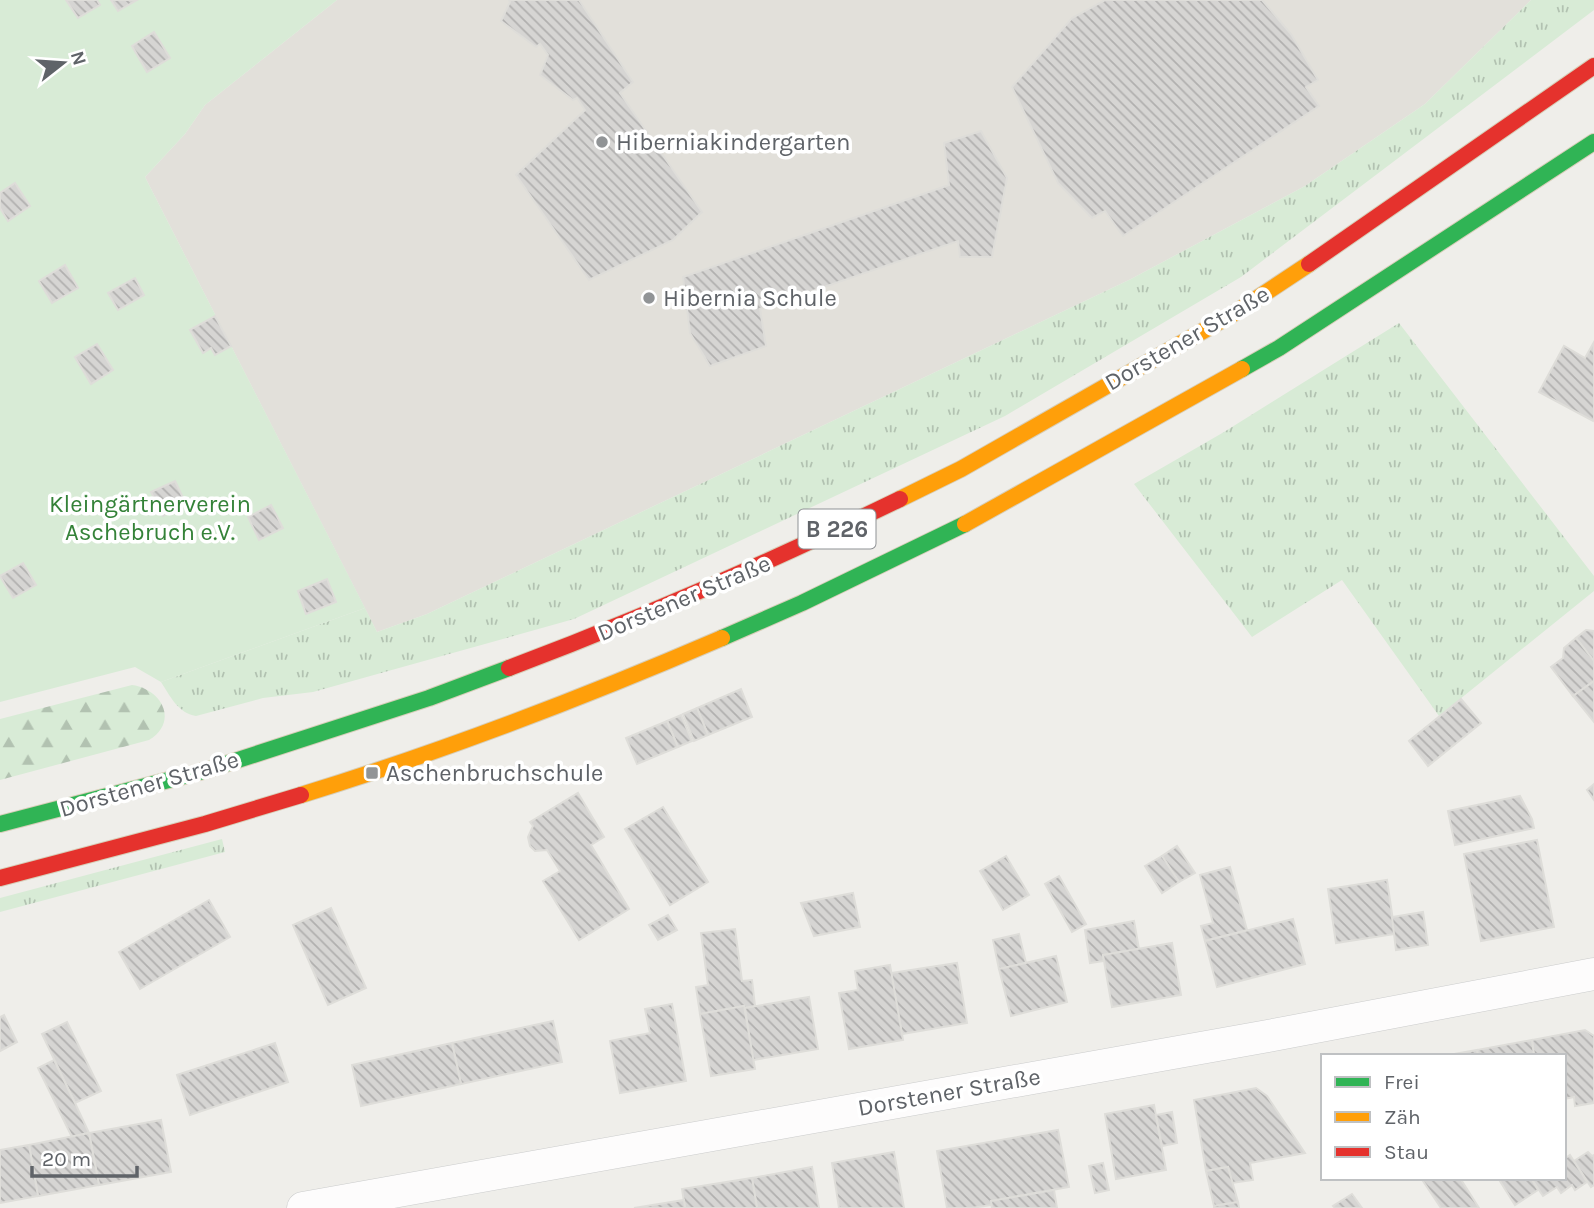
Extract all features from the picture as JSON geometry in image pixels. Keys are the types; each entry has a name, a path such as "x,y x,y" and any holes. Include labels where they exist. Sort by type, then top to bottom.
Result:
{"main road":[{"name":"Dorstener Straße","path":"0,824 207,770 429,698 592,637 780,557 961,469 1238,311 1594,66"},
{"name":"Dorstener Straße","path":"0,878 205,824 372,773 613,685 802,603 987,513 1279,348 1594,142"}],"street":[{"name":"Dorstener Straße","path":"303,1208 1268,1036 1594,974"}],"shaded area":[{"name":"Hibernia Schule","path":"337,0 1531,0 1425,104 1305,186 1131,279 427,614 377,632 145,177 185,134 205,105"}],"green space":[{"name":"Kleingärtnerverein Aschebruch e.V.","path":"0,0 337,0 205,105 185,134 145,177 365,608 161,682 135,667 0,702"},
{"path":"1531,0 1594,0 1594,10 1241,277 1005,416 574,619 313,692 263,698 196,716 179,708 161,682 365,608 377,632 427,614 1131,279 1305,186 1425,104"},
{"path":"1399,323 1594,576 1594,591 1439,716 1342,580 1252,637 1134,484 1224,432"},
{"path":"132,685 152,693 163,707 163,724 158,733 149,740 0,780 0,719"},
{"path":"222,839 225,852 0,912 0,898"}],"building":[{"path":"66,0 97,0 100,5 78,18"},
{"path":"111,0 137,0 118,11"},
{"name":"Hiberniakindergarten","path":"509,0 579,0 633,82 620,93 702,212 673,240 589,280 516,175 585,110 577,98 573,100 540,75 548,55 540,44 536,47 501,21"},
{"path":"1105,0 1262,0 1291,34 1318,80 1306,87 1319,106 1123,236 1105,211 1092,218 1058,183 1012,87 1072,18"},
{"path":"154,32 170,58 147,72 132,46"},
{"path":"981,131 1007,178 992,257 960,257 958,241 760,309 766,346 710,366 690,333 683,277 949,185 944,143"},
{"path":"15,183 30,206 8,221 0,208 0,193"},
{"path":"65,265 78,288 52,303 39,281"},
{"path":"135,278 144,295 118,310 108,293"},
{"path":"215,316 231,346 215,355 211,348 203,353 190,330"},
{"path":"1594,342 1593,421 1539,392 1564,346 1585,358"},
{"path":"97,344 113,370 91,384 75,357"},
{"path":"175,481 186,504 163,516 151,492"},
{"path":"271,505 283,528 259,540 248,517"},
{"path":"23,563 36,585 13,598 0,576"},
{"path":"327,579 336,602 306,614 298,591"},
{"path":"1586,630 1594,631 1594,661 1576,638"},
{"path":"1576,638 1594,661 1594,681 1573,696 1551,667 1563,658 1564,648"},
{"path":"1594,681 1594,722 1573,696"},
{"path":"741,689 752,717 708,735 697,708"},
{"path":"1461,699 1481,723 1428,766 1409,741"},
{"path":"697,708 708,735 694,741 683,714"},
{"path":"681,715 692,741 678,747 667,721"},
{"path":"667,721 678,747 637,764 626,738"},
{"path":"1594,784 1594,800 1587,790"},
{"path":"578,793 604,837 591,845 629,909 579,940 543,881 560,871 547,850 535,851 530,846 528,837 533,826 530,822"},
{"path":"1520,796 1534,828 1455,845 1448,811"},
{"path":"663,807 708,882 670,905 625,829"},
{"path":"1537,840 1554,927 1481,941 1464,854"},
{"path":"1177,846 1195,873 1179,882 1162,856"},
{"path":"1006,856 1029,895 1003,910 980,871"},
{"path":"1162,856 1179,882 1162,893 1145,866"},
{"path":"1230,867 1247,930 1205,941 1201,926 1213,923 1200,875"},
{"path":"1059,876 1086,924 1072,932 1045,884"},
{"path":"1387,880 1395,934 1336,943 1328,889"},
{"path":"853,893 860,927 814,936 801,903"},
{"path":"209,900 230,937 140,989 119,952"},
{"path":"331,908 366,988 328,1005 293,925"},
{"path":"1423,912 1428,945 1396,950 1392,917"},
{"path":"668,915 677,930 658,940 649,925"},
{"path":"1293,919 1305,964 1217,987 1205,941"},
{"path":"1134,921 1139,949 1103,955 1104,961 1090,963 1085,930"},
{"path":"735,929 742,981 752,980 755,1006 700,1014 696,987 708,985 701,933"},
{"path":"1019,934 1026,963 999,969 993,940"},
{"path":"1172,943 1181,995 1112,1007 1103,955"},
{"path":"1056,956 1067,1002 1011,1016 999,969"},
{"path":"957,963 967,1023 902,1034 891,973"},
{"path":"890,965 903,1040 849,1049 839,993 858,990 855,971"},
{"path":"809,997 818,1049 753,1060 745,1008"},
{"path":"672,1004 686,1081 620,1093 610,1041 650,1033 645,1009"},
{"path":"744,1006 755,1069 711,1076 700,1014"},
{"path":"4,1015 17,1042 0,1051 0,1017"},
{"path":"553,1021 562,1062 461,1084 452,1043"},
{"path":"67,1022 101,1091 75,1103 42,1034"},
{"path":"1585,1030 1594,1036 1594,1103 1575,1106 1574,1097 1566,1099 1566,1054 1534,1054 1532,1040"},
{"path":"1532,1040 1534,1054 1478,1054 1477,1050"},
{"path":"275,1043 288,1082 190,1115 177,1075"},
{"path":"452,1043 461,1084 361,1106 352,1065"},
{"path":"1477,1050 1478,1054 1454,1054"},
{"path":"54,1060 89,1133 72,1137 38,1068"},
{"path":"1256,1088 1267,1096 1305,1153 1250,1163 1253,1180 1232,1183 1228,1167 1206,1171 1194,1100"},
{"path":"1154,1105 1166,1170 1116,1179 1105,1114"},
{"path":"1172,1112 1177,1143 1162,1146 1156,1115"},
{"path":"161,1120 171,1172 99,1185 89,1133"},
{"path":"1058,1130 1069,1187 991,1201 992,1205 947,1208 937,1151"},
{"path":"89,1133 99,1185 38,1196 29,1145"},
{"path":"29,1145 38,1196 0,1203 0,1150"},
{"path":"894,1152 904,1208 839,1208 832,1163"},
{"path":"1588,1152 1594,1155 1594,1185 1591,1187 1574,1161"},
{"path":"1570,1155 1587,1182 1575,1190 1572,1185 1561,1193 1557,1187 1543,1196 1532,1180 1566,1180 1566,1158"},
{"path":"1103,1163 1109,1190 1095,1193 1089,1166"},
{"path":"812,1167 819,1208 757,1208 752,1178"},
{"path":"1228,1167 1238,1202 1214,1206 1206,1171"},
{"path":"752,1178 757,1208 685,1208 682,1189"},
{"path":"1422,1180 1461,1180 1479,1208 1441,1208"},
{"path":"1499,1180 1532,1180 1538,1190 1515,1205"},
{"path":"1054,1190 1057,1208 992,1208 991,1201"},
{"path":"1352,1194 1362,1208 1333,1206"},
{"path":"684,1200 685,1208 634,1208"},
{"path":"1238,1202 1239,1208 1214,1208 1214,1206"}],"traffic: fast":[{"path":"1242,369 1279,348 1594,142"},
{"path":"722,638 802,603 965,524"},
{"path":"0,824 207,770 429,698 509,668"}],"traffic: slow":[{"path":"900,499 961,469 1238,311 1309,264"},
{"path":"965,524 1242,369"},
{"path":"301,795 514,722 722,638"}],"traffic: jam":[{"path":"1309,264 1594,66"},
{"path":"509,668 706,588 900,499"},
{"path":"0,878 205,824 301,795"}],"place":[{"name":"Hiberniakindergarten","path":"602,142"},
{"name":"Hibernia Schule","path":"649,298"},
{"name":"Aschenbruchschule","path":"372,773"}]}
